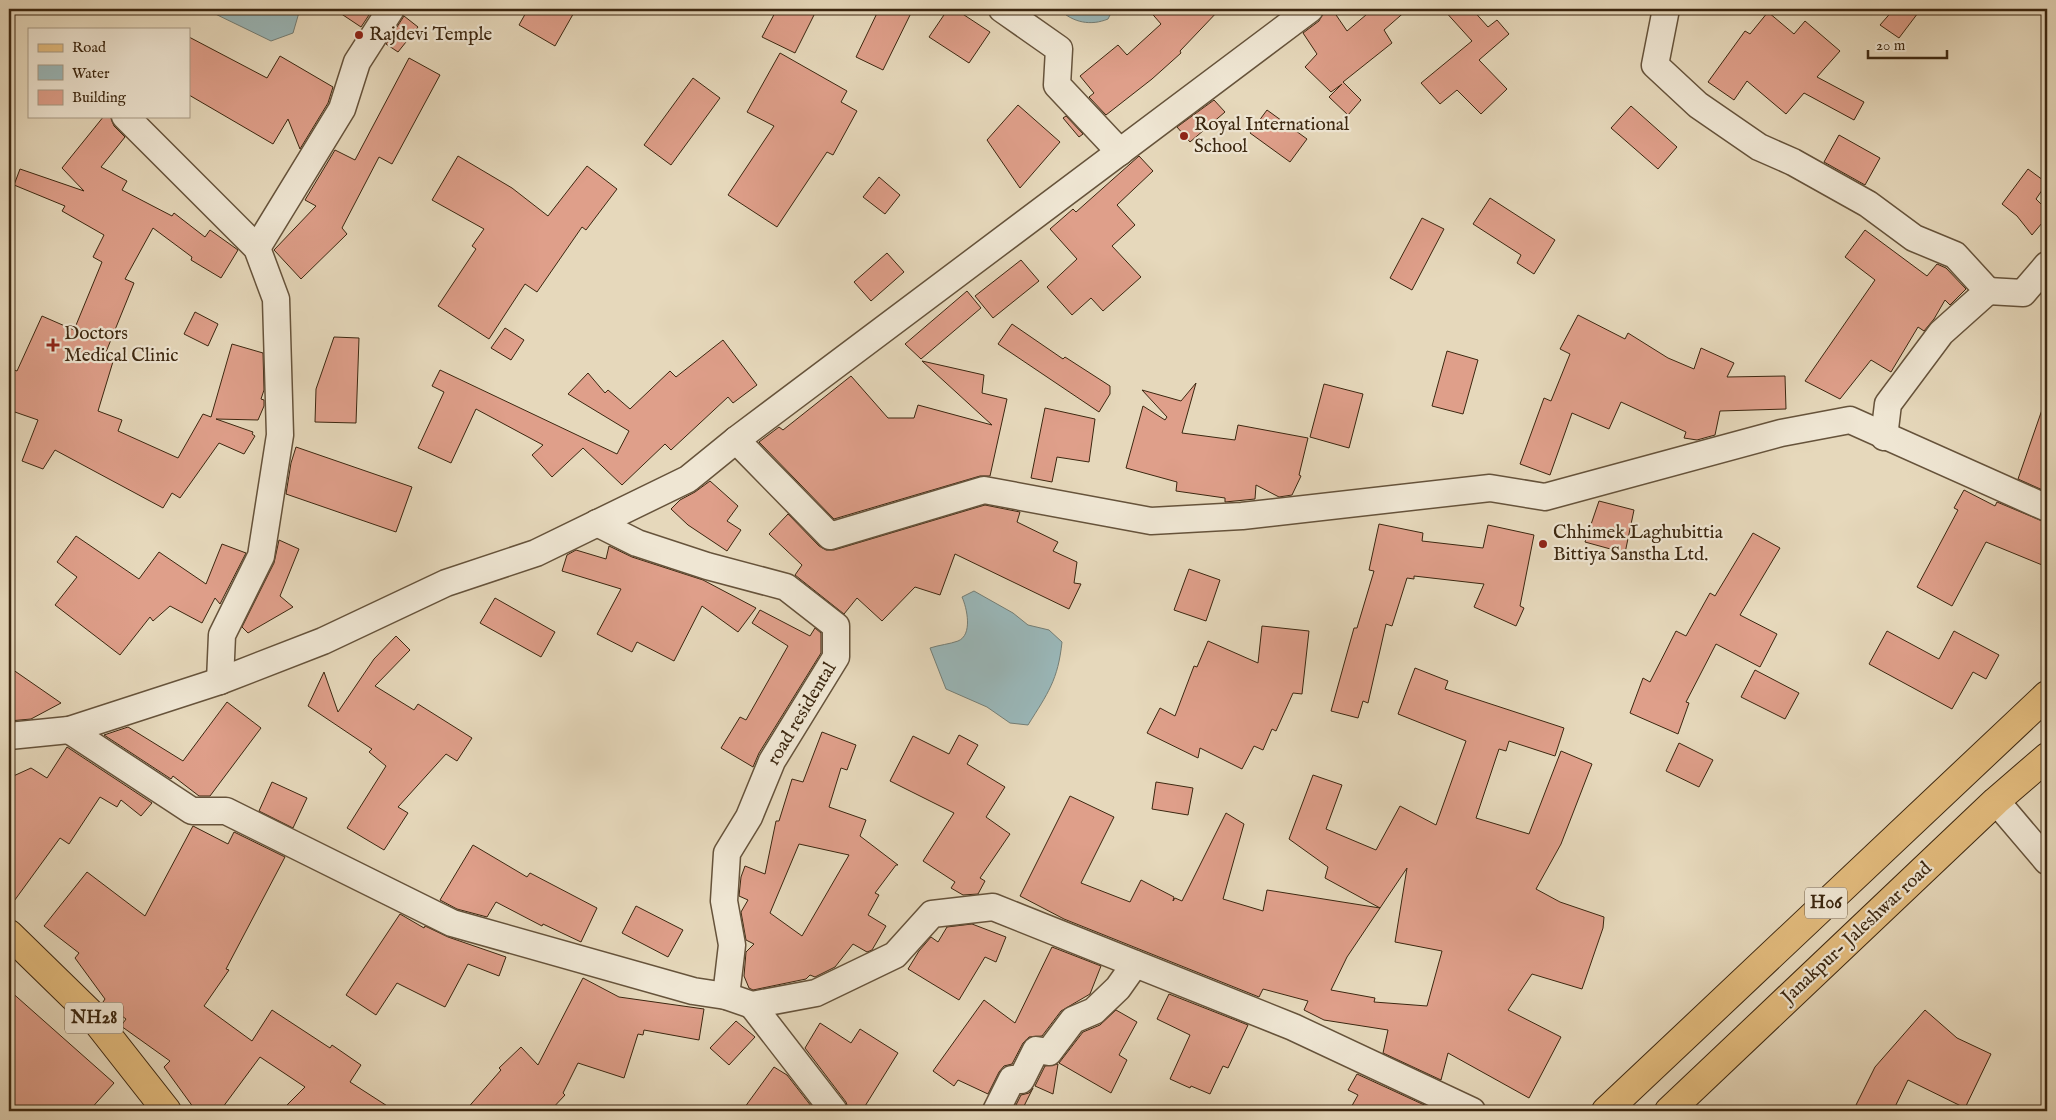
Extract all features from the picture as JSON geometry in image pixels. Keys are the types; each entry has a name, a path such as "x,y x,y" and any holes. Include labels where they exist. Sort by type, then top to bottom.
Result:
{"main road":[{"name":"H06","path":"1606,1111 2047,695"},
{"name":"Janakpur- Jaleshwar road","path":"1669,1111 1996,801 2047,757"},
{"name":"NH28","path":"9,934 90,1013 167,1111"}],"street":[{"path":"256,248 342,109 357,62 391,9"},
{"path":"1002,9 1059,49 1057,85 1120,152"},
{"path":"9,736 69,730 220,681 323,641 446,583 536,553 688,479 736,440 1310,9"},
{"path":"1666,9 1655,66 1698,105 1759,147 1792,162 1868,204 1914,238 1956,255 1988,291"},
{"path":"127,118 256,248 276,299 280,436 261,556 222,635 220,681"},
{"path":"1884,437 1888,404 1941,333 1988,291 2023,293 2047,266"},
{"path":"736,440 830,536 984,490 1151,521 1242,516 1490,488 1545,497 1781,432 1850,420 1884,437 2047,508"},
{"name":"road residental","path":"597,523 637,543 706,566 786,586 836,626 836,657 772,761 749,817 727,852 724,901 732,946 726,996"},
{"path":"69,730 192,811 226,811 452,923 693,991 726,996 752,1005 816,994 895,955 932,914 993,907 1293,1027 1472,1111"},
{"path":"1996,801 2047,860"},
{"path":"996,1111 1012,1079 1021,1080 1036,1050 1048,1052 1074,1020 1094,1011 1118,988 1135,964"},
{"path":"752,1005 834,1111"}],"water":[{"path":"205,9 300,9 293,33 271,41"},
{"path":"1059,9 1113,9 1108,19 1089,23 1076,20"},
{"path":"974,591 1013,613 1028,625 1049,630 1062,642 1055,677 1028,725 1010,723 987,707 946,689 930,648 955,642 963,638 968,621 962,597"}],"building":[{"path":"334,9 373,9 361,27"},
{"path":"528,9 576,9 555,46 519,25"},
{"path":"777,9 817,9 795,53 762,37"},
{"path":"879,9 913,9 883,70 856,57"},
{"path":"948,9 955,9 990,32 969,63 929,37"},
{"path":"1148,9 1220,9 1180,51 1181,53 1152,79 1106,115 1089,97 1094,93 1080,76 1118,45 1127,55 1161,24"},
{"path":"1325,9 1332,9 1347,31 1373,9 1408,9 1384,30 1392,43 1343,82 1361,100 1348,115 1329,97 1342,84 1331,92 1305,67 1317,54 1303,33 1319,21"},
{"path":"1443,9 1472,9 1488,27 1497,20 1509,34 1479,60 1507,89 1481,114 1457,90 1440,104 1421,83 1472,41"},
{"path":"1894,9 1921,9 1899,38 1880,25"},
{"path":"1768,12 1794,34 1805,21 1840,51 1817,77 1864,102 1854,120 1804,93 1786,114 1747,81 1734,100 1708,82 1745,31 1750,34"},
{"path":"404,16 418,27 398,52 386,44"},
{"path":"190,38 267,78 280,56 333,87 328,103 300,149 288,119 273,144 190,96"},
{"path":"780,53 847,91 841,102 857,111 833,155 827,152 777,227 728,195 774,126 747,112"},
{"path":"409,58 440,75 392,164 379,157 342,228 347,234 301,279 274,250 316,206 305,200 335,150 355,160"},
{"path":"693,78 720,98 671,165 644,145"},
{"path":"1214,100 1225,112 1190,142 1177,127"},
{"path":"1018,105 1060,142 1020,188 987,140"},
{"path":"1631,106 1677,147 1658,169 1611,128"},
{"path":"1267,110 1307,139 1290,162 1250,133"},
{"path":"1066,116 1083,134 1079,137 1063,118"},
{"path":"102,118 111,118 114,126 125,137 101,167 127,181 122,190 172,216 174,213 205,237 210,230 238,250 221,278 191,260 192,257 153,228 125,279 134,283 106,352 115,355 98,411 122,420 118,431 178,458 203,414 211,417 232,344 263,353 264,390 261,399 264,400 264,406 258,420 216,419 253,432 252,434 255,436 244,454 219,443 180,498 172,493 163,508 55,450 43,469 22,461 38,420 9,410 9,368 17,371 42,316 74,330 102,262 93,257 104,235 62,211 65,206 14,185 20,169 84,191 62,168"},
{"path":"1839,135 1880,158 1865,185 1824,162"},
{"path":"458,156 512,188 548,216 587,166 617,189 586,230 582,227 537,292 525,284 489,339 438,306 476,249 472,246 484,229 432,200"},
{"path":"1139,156 1153,171 1117,205 1135,225 1112,246 1141,277 1103,311 1091,298 1072,315 1047,287 1077,259 1050,229 1073,209 1076,212"},
{"path":"2028,169 2047,183 2036,199 2047,210 2047,217 2032,235 2017,216 2002,204"},
{"path":"879,177 900,195 885,214 863,197"},
{"path":"1490,198 1555,240 1534,274 1517,263 1521,255 1473,224"},
{"path":"1422,218 1444,229 1412,290 1390,278"},
{"path":"1865,230 1927,276 1937,264 1946,268 1966,289 1950,305 1945,300 1934,319 1924,331 1918,327 1891,372 1871,360 1840,399 1805,381 1875,280 1845,257"},
{"path":"887,253 904,272 871,301 854,282"},
{"path":"1021,260 1039,281 993,318 975,296"},
{"path":"967,291 981,308 921,359 905,344"},
{"path":"195,312 218,324 208,346 184,334"},
{"path":"1578,315 1625,339 1628,333 1668,358 1694,369 1701,348 1734,363 1727,377 1785,376 1786,409 1720,411 1715,435 1697,440 1684,438 1686,432 1621,402 1609,429 1572,413 1550,475 1520,464 1544,398 1551,401 1570,354 1560,349"},
{"path":"1012,324 1063,359 1065,357 1110,386 1110,394 1099,412 998,344"},
{"path":"505,328 524,340 511,360 491,348"},
{"path":"334,337 359,338 356,423 315,422 316,389"},
{"path":"723,340 757,385 733,403 728,397 671,450 665,444 622,485 583,448 552,477 532,455 543,445 476,409 451,463 418,448 444,392 432,386 440,370 617,454 629,431 568,394 588,373 605,393 608,390 630,409 670,371 676,377"},
{"path":"1447,351 1478,360 1463,414 1432,406"},
{"path":"922,361 984,375 982,393 1007,399 990,476 980,476 834,519 759,442 779,427 783,430 851,376 888,418 914,418 918,405 992,425"},
{"path":"1196,383 1182,433 1235,440 1238,425 1308,438 1299,475 1301,476 1292,495 1279,497 1256,485 1255,499 1225,502 1225,498 1176,491 1177,482 1126,468 1143,406 1165,420 1167,417 1142,390 1181,401"},
{"path":"1324,384 1363,394 1349,448 1310,437"},
{"path":"2044,404 2047,404 2047,492 2018,479"},
{"path":"1045,408 1095,419 1089,462 1057,457 1052,482 1031,478"},
{"path":"296,447 412,487 396,532 286,494 291,463"},
{"path":"710,481 738,506 727,521 741,530 727,551 688,525 671,509 680,500"},
{"path":"1964,490 1995,506 1997,502 2047,523 2047,567 1986,542 1952,606 1917,587 1958,510 1954,508"},
{"path":"1599,501 1634,510 1625,553 1585,542"},
{"path":"985,505 1020,512 1017,522 1058,542 1053,551 1077,562 1074,583 1081,584 1069,609 955,554 940,595 915,587 882,621 857,598 844,614 795,575 802,565 769,534 788,514 819,546 826,550 834,550"},
{"path":"1379,524 1423,533 1422,541 1483,548 1488,525 1534,535 1520,606 1524,608 1516,626 1474,607 1484,584 1414,576 1414,579 1407,578 1392,626 1386,624 1368,703 1363,701 1358,718 1331,711 1354,628 1357,628 1374,571 1369,570"},
{"path":"1753,533 1780,548 1740,615 1777,634 1760,667 1716,644 1686,702 1689,703 1678,734 1630,713 1643,678 1650,682 1676,631 1686,636 1710,593 1715,596"},
{"path":"76,536 139,579 159,552 206,584 222,544 246,553 220,604 215,598 202,623 170,606 153,621 150,617 120,655 55,605 77,577 57,562"},
{"path":"279,540 299,549 280,596 293,607 248,633 242,627 274,563"},
{"path":"609,546 632,557 703,580 756,608 738,632 702,606 674,661 637,642 632,652 597,634 621,589 562,571 567,555 576,550 606,559"},
{"path":"1189,569 1220,580 1206,621 1174,610"},
{"path":"495,598 555,632 541,657 480,623"},
{"path":"760,610 810,636 815,628 821,633 821,653 759,753 753,767 721,748 740,717 746,720 788,646 752,623"},
{"path":"1262,626 1309,631 1302,694 1293,693 1276,731 1272,729 1263,750 1254,746 1242,769 1200,748 1198,758 1147,733 1160,708 1175,716 1194,666 1197,667 1208,641 1258,663"},
{"path":"1887,631 1939,659 1954,631 1999,655 1986,679 1973,672 1952,709 1869,664"},
{"path":"396,636 410,650 375,686 414,710 418,704 472,738 457,761 446,754 398,807 408,813 384,850 347,828 386,766 369,752 372,749 308,706 324,672 338,712 374,659"},
{"path":"9,667 61,703 31,719 9,721"},
{"path":"1415,668 1448,681 1445,689 1564,728 1555,756 1509,741 1506,751 1499,749 1476,818 1529,834 1561,751 1592,764 1561,844 1536,889 1560,902 1604,917 1603,928 1582,989 1532,974 1508,1010 1561,1037 1529,1098 1448,1053 1441,1080 1383,1053 1388,1030 1324,1020 1304,1010 1308,1001 1263,989 1259,997 1064,919 1020,896 1070,796 1114,817 1081,883 1130,902 1141,880 1174,897 1173,901 1175,898 1182,901 1226,813 1244,824 1223,899 1263,911 1267,890 1380,908 1325,878 1328,867 1289,839 1313,775 1342,785 1326,829 1376,850 1400,806 1436,825 1466,741 1398,714","holes":["1407,868 1395,942 1442,951 1427,1006 1374,1002 1375,998 1331,990 1347,957"]},
{"path":"1755,670 1799,693 1785,719 1741,697"},
{"path":"227,702 261,728 210,796 199,796 173,776 171,779 104,735 128,727 183,761"},
{"path":"822,732 856,745 847,770 841,768 829,807 866,820 860,836 898,865 896,865 875,893 879,895 868,915 886,926 872,950 867,952 853,944 835,967 815,977 810,975 806,979 753,990 749,988 744,976 746,952 754,944 746,940 741,912 748,900 739,896 741,877 745,866 765,874 776,821 779,821 792,779 803,782","holes":["799,844 849,855 802,936 770,913"]},
{"path":"959,735 978,745 967,764 1005,787 986,817 1010,834 980,878 985,881 978,894 963,895 951,888 955,882 923,861 954,813 890,781 913,736 949,754"},
{"path":"1679,743 1713,760 1699,787 1666,771"},
{"path":"67,747 152,803 141,816 121,800 117,807 100,797 69,844 60,838 9,908 9,778 31,768 47,778"},
{"path":"272,782 307,798 293,828 259,811"},
{"path":"1156,782 1193,788 1188,815 1152,809"},
{"path":"193,826 228,844 234,832 285,857 226,969 229,970 204,1006 252,1041 272,1010 330,1048 332,1045 361,1065 350,1082 395,1111 281,1111 305,1087 260,1057 220,1111 196,1111 164,1067 170,1061 121,1026 126,1019 103,1002 105,999 75,958 79,953 44,926 87,872 145,916"},
{"path":"473,845 527,877 530,873 597,908 581,942 543,924 542,926 496,902 487,917 457,909 440,900"},
{"path":"636,906 683,930 668,957 622,933"},
{"path":"400,914 424,928 425,926 448,937 506,957 499,976 468,964 445,1007 397,983 376,1015 346,995"},
{"path":"972,924 1006,937 996,962 985,957 959,1000 908,969 919,951 931,937 938,942 947,927"},
{"path":"1052,947 1101,966 1090,994 1061,1011 1042,1036 1029,1037 1023,1043 1012,1064 1004,1066 999,1072 988,1094 958,1080 954,1086 933,1071 984,1000 1015,1023"},
{"path":"583,978 619,997 704,1009 699,1040 644,1030 643,1035 638,1034 624,1078 578,1063 563,1093 565,1095 550,1111 465,1111 501,1070 499,1068 521,1047 538,1065"},
{"path":"9,990 114,1083 89,1111 9,1111"},
{"path":"1169,994 1248,1025 1228,1068 1223,1066 1210,1094 1170,1079 1190,1035 1157,1019"},
{"path":"1116,1010 1137,1022 1119,1055 1127,1060 1111,1093 1059,1063 1083,1032 1100,1025"},
{"path":"1925,1010 1957,1038 1991,1054 1965,1108 1908,1080 1893,1111 1853,1111 1875,1067"},
{"path":"736,1021 755,1037 729,1065 710,1048"},
{"path":"820,1023 851,1043 860,1029 898,1053 862,1111 849,1111 846,1102 805,1048"},
{"path":"1058,1064 1053,1094 1035,1086 1045,1066"},
{"path":"774,1067 787,1075 815,1111 742,1111"},
{"path":"1357,1074 1433,1109 1432,1111 1349,1111 1358,1095 1348,1090"},
{"path":"1033,1088 1022,1110 1015,1107 1021,1095 1029,1093"}],"place":[{"name":"Rajdevi Temple","path":"359,35"},
{"name":"Royal International School","path":"1184,136"},
{"name":"Doctors Medical Clinic","path":"53,345"},
{"name":"Chhimek Laghubittia Bittiya Sanstha Ltd.","path":"1543,544"}]}
